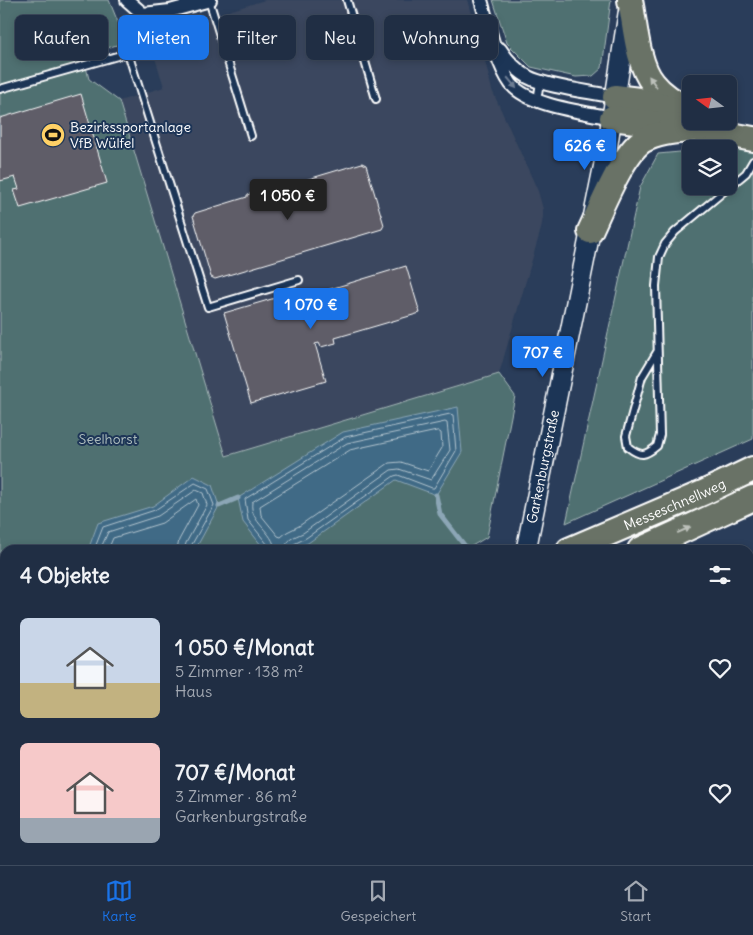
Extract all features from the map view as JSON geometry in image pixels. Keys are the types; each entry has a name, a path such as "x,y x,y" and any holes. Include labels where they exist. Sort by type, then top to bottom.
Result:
{"highway":[{"path":"630,0 642,61 652,82 682,108"},
{"path":"614,107 682,116"},
{"path":"590,231 621,168 631,152 643,141 682,124"},
{"path":"738,125 753,128"},
{"path":"728,130 753,139"},
{"name":"Messeschnellweg","path":"581,545 705,492 753,469"},
{"name":"Messeschnellweg","path":"651,545 753,498"}],"main road":[{"name":"Garkenburgstraße","path":"527,545 614,107 630,0"}],"street":[{"path":"127,0 142,14 170,11 210,0"},
{"path":"481,0 486,15"},
{"path":"498,46 505,57 528,77 614,107"},
{"path":"498,54 504,72 512,85 524,95 537,101 614,107"}],"lane":[{"path":"210,0 251,136"},
{"path":"347,0 376,100"},
{"path":"0,89 118,56"},
{"path":"130,60 208,307 299,280"},
{"path":"537,101 540,82"},
{"path":"657,352 642,377 626,436 628,447 637,454 647,454 657,446 660,436 656,270 659,257 665,244 675,232 746,173 753,161"}],"shaded area":[{"path":"265,0 468,0 472,15 384,15 384,60 485,60 492,90 538,191 543,209 541,229 499,374 226,456 119,101 164,87 156,60 209,60 209,17"}],"green space":[{"name":"Seelhorst","path":"0,0 109,0 118,22 118,45 108,48 108,15 15,15 15,60 107,60 86,67 89,79 119,101 226,456 499,374 515,396 487,537 473,545 0,545"},
{"path":"493,0 611,0 602,68 593,76 576,77 531,67 507,43"},
{"path":"737,146 753,150 753,439 566,523 640,187 658,154 682,152 682,195 737,195"}],"water":[{"path":"458,407 462,452 436,495 396,480 308,543 303,545 261,545 243,522 238,498 343,432"},
{"path":"194,476 212,485 219,506 198,545 90,545 98,523 153,506"}],"building":[{"path":"81,94 107,183 20,208 14,190 19,189 15,177 0,181 0,118"},
{"path":"362,163 366,165 384,225 382,229 215,279 211,277 193,216 195,213 247,197 247,195 253,193 255,195"},
{"path":"406,266 420,313 335,338 336,343 321,347 319,343 315,344 326,381 251,403 224,313 282,296 284,303"}],"waterway":[{"path":"436,495 440,514 464,545"},
{"path":"219,506 238,498"}],"place":[{"name":"Bezirkssportanlage VfB Wülfel","path":"53,135"}]}
